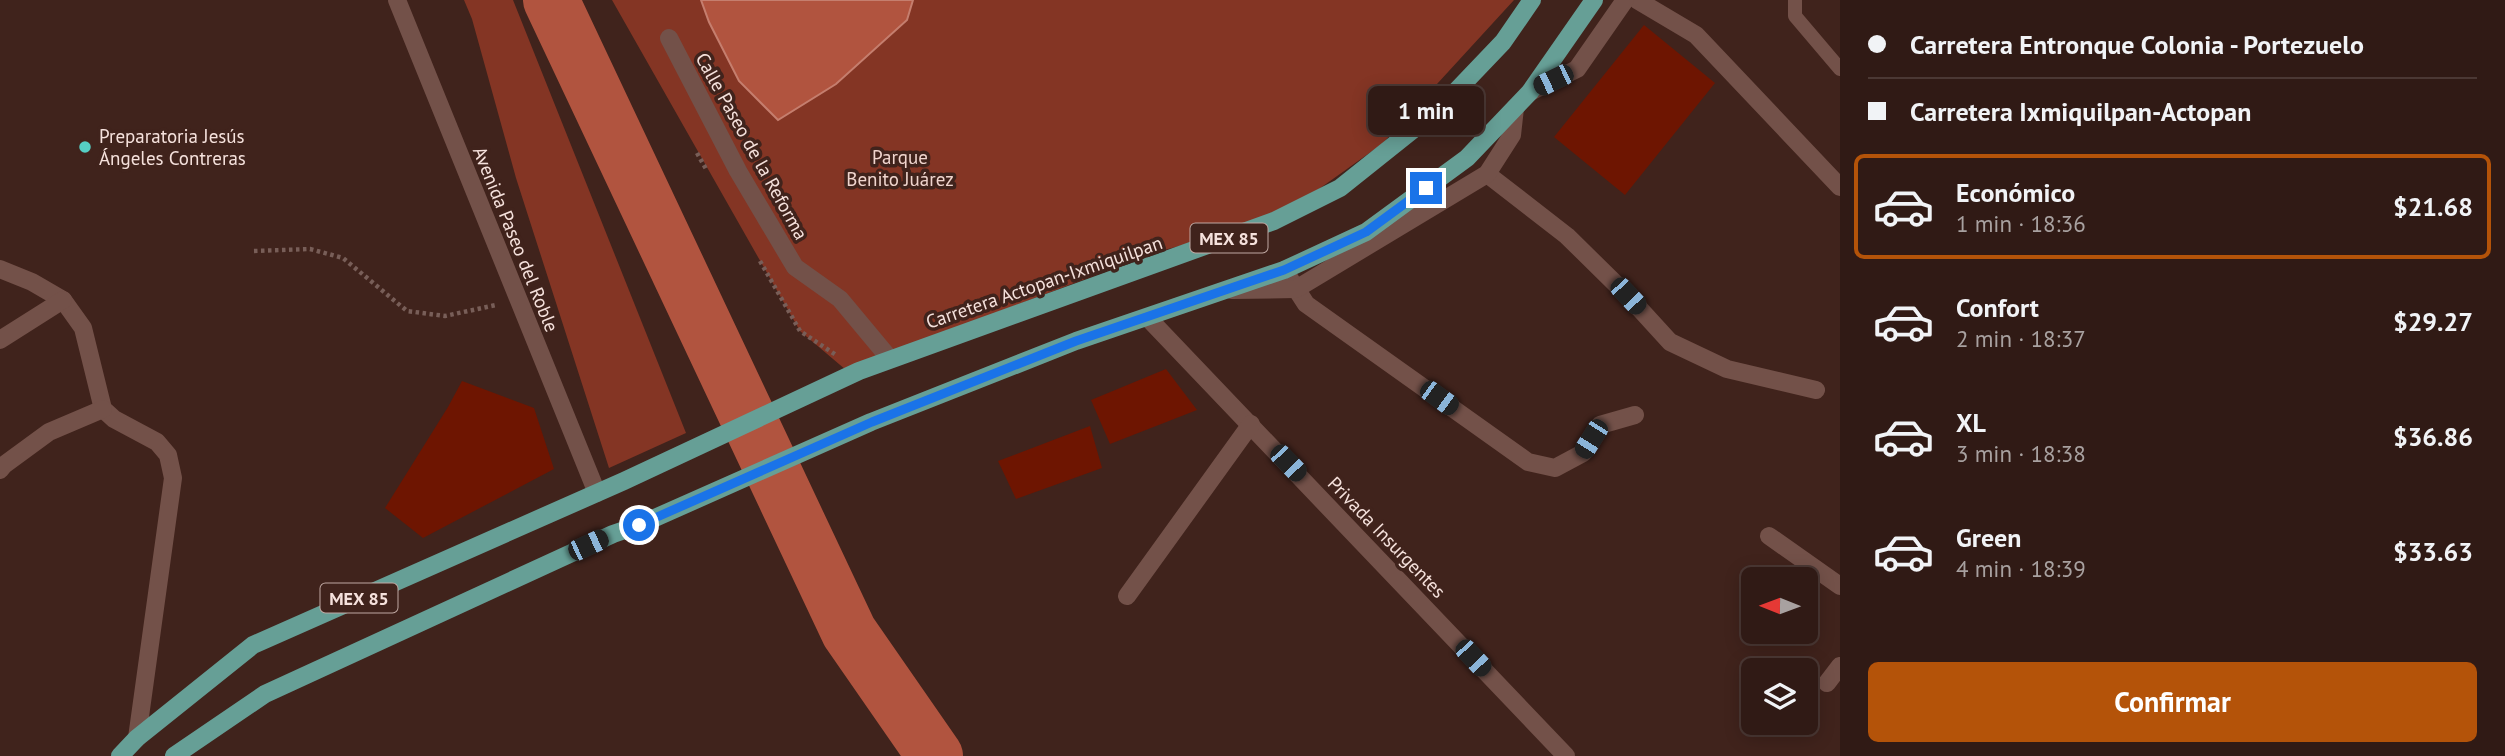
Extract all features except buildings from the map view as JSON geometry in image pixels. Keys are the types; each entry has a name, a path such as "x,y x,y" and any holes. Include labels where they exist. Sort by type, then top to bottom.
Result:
{"main road":[{"name":"Carretera Actopan-Ixmiquilpan","path":"597,493 859,371 1274,221 1340,188 1440,109 1503,42 1532,0"},
{"name":"MEX 85","path":"174,756 265,694 612,534 639,525 872,422 1076,341 1284,270 1366,232 1467,158 1530,92 1594,0"},
{"name":"MEX 85","path":"120,756 137,738 253,645 597,493"}],"street":[{"name":"Avenida Paseo del Roble","path":"397,0 597,493"},
{"path":"1530,92 1577,69 1625,0"},
{"path":"1637,0 1696,34 1840,187"},
{"name":"Calle Paseo de la Reforma","path":"669,38 738,171 795,267 841,299 890,359"},
{"path":"1228,290 1296,289 1486,174 1511,135 1515,107"},
{"path":"1486,174 1567,236 1670,342 1727,369 1816,390"},
{"path":"0,269 32,282 63,300 83,328 103,410 114,419 157,442 168,454 173,478 137,738"},
{"path":"1284,270 1306,303 1528,462 1556,467 1583,453 1600,425 1635,415"},
{"path":"0,340 63,300"},
{"name":"Privada Insurgentes","path":"1148,318 1566,756"},
{"path":"0,470 49,432 103,410"},
{"path":"1127,596 1251,424"},
{"path":"1769,536 1840,586"},
{"path":"1827,683 1840,666"}],"lane":[{"path":"1795,0 1796,16 1840,69"}],"path":[{"path":"254,251 310,248 343,258 407,311 445,316 518,300"}],"green space":[{"path":"464,0 513,0 686,433 609,468 516,178 472,19"},
{"name":"Parque Benito Juárez","path":"612,0 1514,0 1382,144 1274,221 1153,253 846,370 800,331"}],"shaded area":[{"path":"701,0 913,0 907,20 836,84 778,120 739,81 709,22"}],"waterway":[{"path":"551,0 849,632 935,756"}],"place":[{"name":"Preparatoria Jesús Ángeles Contreras","path":"85,147"}],"route":[{"path":"639,525 872,422 1076,341 1284,270 1366,232 1426,188"}]}
